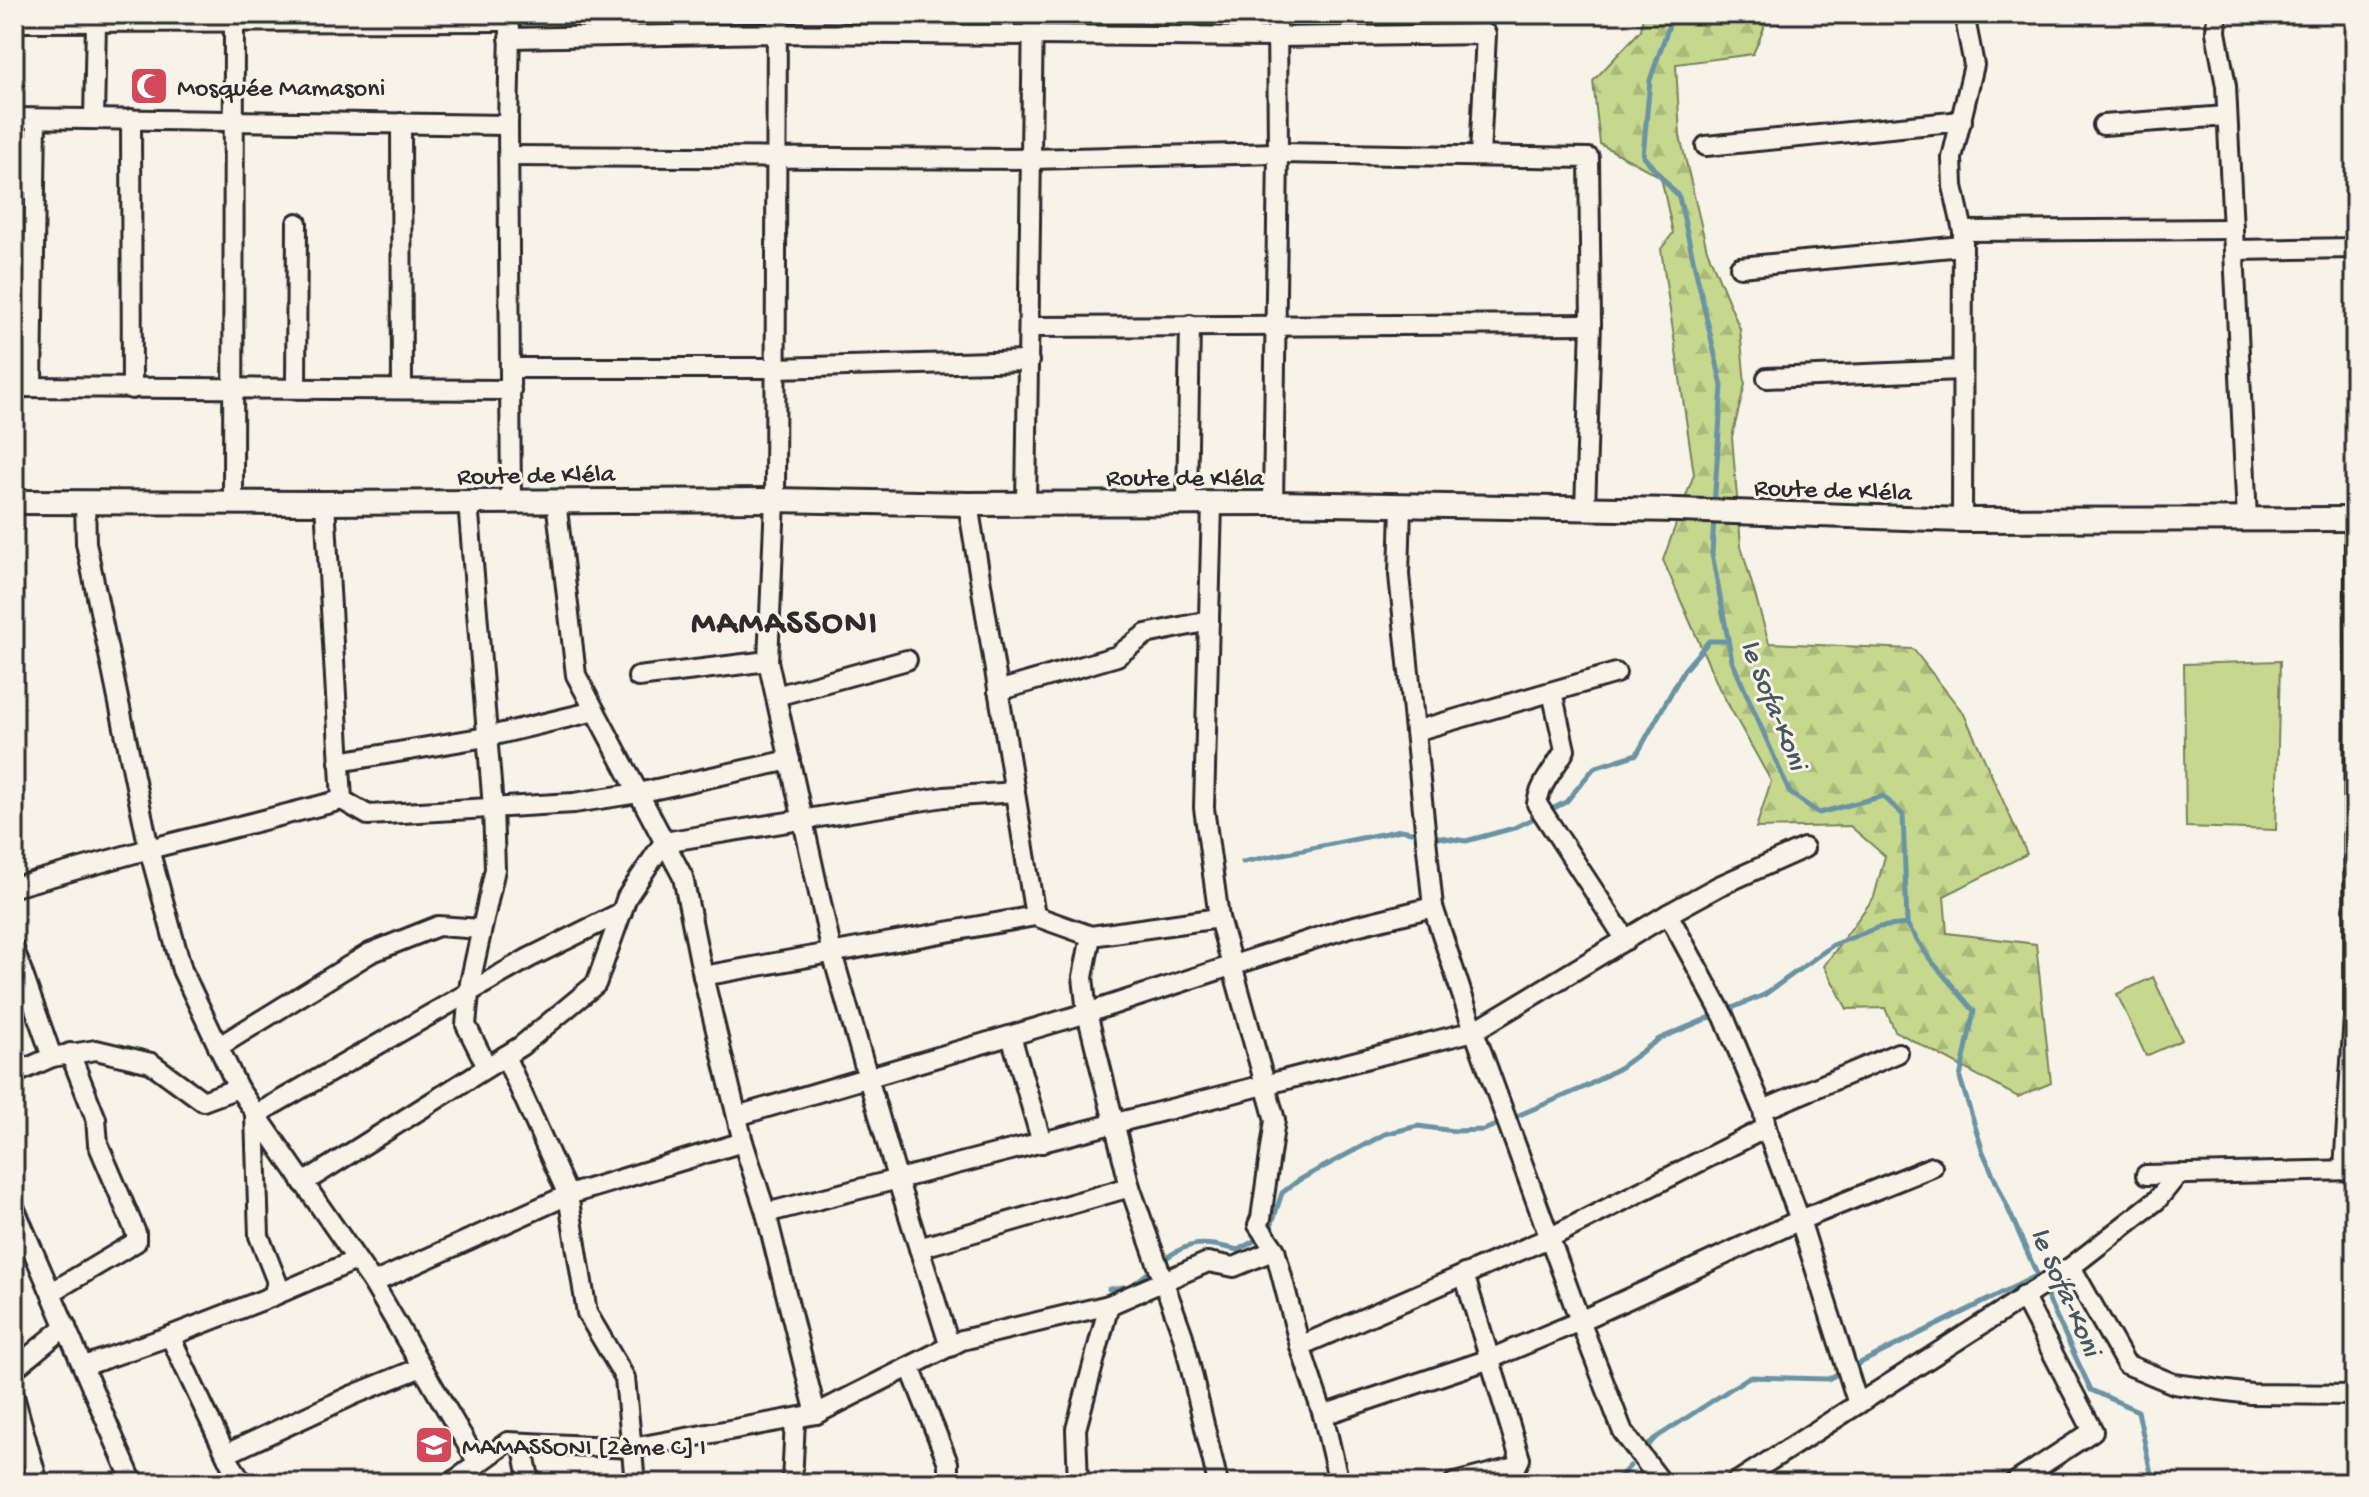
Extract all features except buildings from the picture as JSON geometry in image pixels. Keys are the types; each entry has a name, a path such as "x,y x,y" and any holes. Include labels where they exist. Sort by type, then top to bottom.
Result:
{"main road":[{"name":"Route de Kléla","path":"14,502 775,500 968,504 1273,503 1678,510 1962,520 2355,519"}],"street":[{"path":"1026,504 1033,14"},
{"path":"1273,503 1277,14"},
{"path":"1962,520 1963,238 1953,186 1952,158 1974,65 1964,14"},
{"path":"2217,14 2216,32 2226,86 2247,519"},
{"path":"26,19 96,22 131,17 234,17 402,18 510,24 777,23 1033,36 1486,34 1480,156"},
{"path":"233,501 234,17"},
{"path":"94,119 96,22"},
{"path":"777,23 775,500 768,661 832,953 950,1347"},
{"path":"510,24 511,501"},
{"path":"2103,125 2227,116"},
{"path":"14,118 508,125"},
{"path":"36,119 23,387 511,390"},
{"path":"131,119 132,389"},
{"path":"1706,146 1962,121"},
{"path":"401,123 402,387"},
{"path":"509,156 1030,159 1278,153 1589,158 1591,324 1585,510"},
{"path":"296,388 297,223"},
{"path":"1740,267 1963,238 2233,229"},
{"path":"2234,250 2355,248"},
{"path":"1029,327 1591,324"},
{"path":"1187,503 1190,325"},
{"path":"511,368 776,368 1029,361"},
{"path":"1767,378 1961,370"},
{"path":"556,500 576,675 683,877 743,1142 766,1213 816,1414"},
{"path":"85,502 86,543 149,849 182,970 238,1088 373,1283 478,1463"},
{"path":"468,502 493,807 495,869 469,992 466,1025 487,1067"},
{"path":"325,503 342,800"},
{"path":"968,504 1035,916"},
{"path":"1212,504 1204,808 1219,918 1275,1120 1258,1225 1269,1240 1323,1415 1339,1483"},
{"path":"1401,506 1399,575 1433,907 1474,1031 1623,1432 1662,1483"},
{"path":"2146,1175 2350,1170 2354,1016 2355,519"},
{"path":"998,691 1117,656 1146,634 1209,621"},
{"path":"776,696 907,660"},
{"path":"638,677 768,661"},
{"path":"1415,731 1616,673"},
{"path":"1552,692 1565,750 1551,776 1538,791 1537,804 1626,940"},
{"path":"339,762 486,737 595,711"},
{"path":"14,887 342,800 368,815 574,803 638,793 790,760"},
{"path":"303,1183 521,1046 596,984 627,897 664,842 944,797 1015,792"},
{"path":"766,1213 1474,1031 1668,914 1719,886 1804,848"},
{"path":"737,1116 1087,1013 1347,928 1433,907"},
{"path":"255,1115 529,958 622,912"},
{"path":"1668,914 1721,1011 1764,1119 1800,1220 1858,1404"},
{"path":"703,976 1035,916 1091,936 1219,918"},
{"path":"218,1047 370,953 438,926 481,929"},
{"path":"1091,936 1083,977 1087,1013 1130,1187 1183,1336 1218,1483"},
{"path":"14,949 61,1055 96,1119 98,1144 136,1233 136,1242 52,1292"},
{"path":"1011,1036 1042,1143"},
{"path":"14,1074 61,1055 96,1050 151,1063 203,1101 238,1088"},
{"path":"1300,1346 1551,1237 1764,1119 1898,1053"},
{"path":"505,1056 568,1195 587,1313 625,1378 635,1483"},
{"path":"255,1115 259,1236 277,1282 273,1296"},
{"path":"373,1283 568,1195 743,1142"},
{"path":"1323,1415 1490,1359 1800,1220 1932,1167"},
{"path":"1735,1483 2071,1267 2157,1200 2178,1174"},
{"path":"919,1248 1130,1187"},
{"path":"14,1207 22,1247 52,1292 133,1483"},
{"path":"451,1483 508,1442 632,1448 816,1414 962,1340 1109,1305 1160,1270 1208,1262 1234,1267 1269,1240"},
{"path":"84,1366 273,1296 356,1260"},
{"path":"2071,1267 2126,1364 2174,1384 2251,1394 2355,1395"},
{"path":"1454,1483 1506,1472 1516,1467 1520,1459 1464,1274"},
{"path":"2014,1483 2093,1431 2023,1296"},
{"path":"1078,1483 1076,1429 1109,1305"},
{"path":"14,1369 66,1326"},
{"path":"170,1336 243,1483"},
{"path":"226,1454 353,1395 422,1367"},
{"path":"910,1367 948,1463 945,1483"},
{"path":"14,1396 22,1461 38,1483"},
{"path":"792,1483 795,1420"},
{"path":"522,1443 530,1483"}],"green space":[{"path":"1643,14 1762,14 1764,28 1753,54 1676,64 1680,136 1707,250 1740,329 1745,384 1732,437 1741,546 1769,643 1913,649 1964,714 2027,854 1944,896 1947,933 2036,944 2051,1083 2018,1097 1895,1031 1885,1008 1847,1009 1824,966 1874,897 1885,856 1850,826 1756,828 1771,781 1719,688 1663,560 1694,474 1661,249 1673,233 1661,177 1600,144 1593,81 1641,30"},
{"path":"2280,661 2276,830 2186,827 2184,664"},
{"path":"2153,977 2182,1040 2146,1056 2117,994"}],"waterway":[{"name":"le Sofa-Koni","path":"1673,14 1650,80 1643,156 1679,197 1722,386 1714,507"},
{"name":"le Sofa-Koni","path":"1714,517 1712,554 1732,661 1790,793 1819,813 1883,796 1903,815 1907,924 1929,958 1974,1011 1960,1078 1983,1152 2040,1281"},
{"path":"1439,837 1466,841 1514,828 1566,802 1594,768 1637,754 1684,670 1709,641 1728,641"},
{"path":"1243,862 1401,830 1412,832"},
{"path":"1727,1010 1764,995 1833,945 1879,927 1907,924"},
{"path":"1269,1232 1282,1193 1299,1180 1385,1134 1418,1126 1454,1131 1484,1130 1585,1087 1621,1067 1659,1039 1718,1014"},
{"path":"1161,1262 1189,1246 1206,1244 1238,1250 1261,1237"},
{"path":"1109,1289 1131,1286 1153,1269"},
{"path":"1852,1367 2038,1275"},
{"name":"le Sofa-Koni","path":"2044,1290 2091,1390 2138,1411 2153,1483"},
{"path":"1648,1446 1749,1377 1828,1379 1843,1371"},
{"path":"1614,1483 1630,1466"}],"place":[{"name":"Mosquée Mamasoni","path":"149,86"},
{"name":"MAMASSONI [2ème C] I","path":"434,1445"}],"district":[{"name":"MAMASSONI","path":"785,619"}]}
